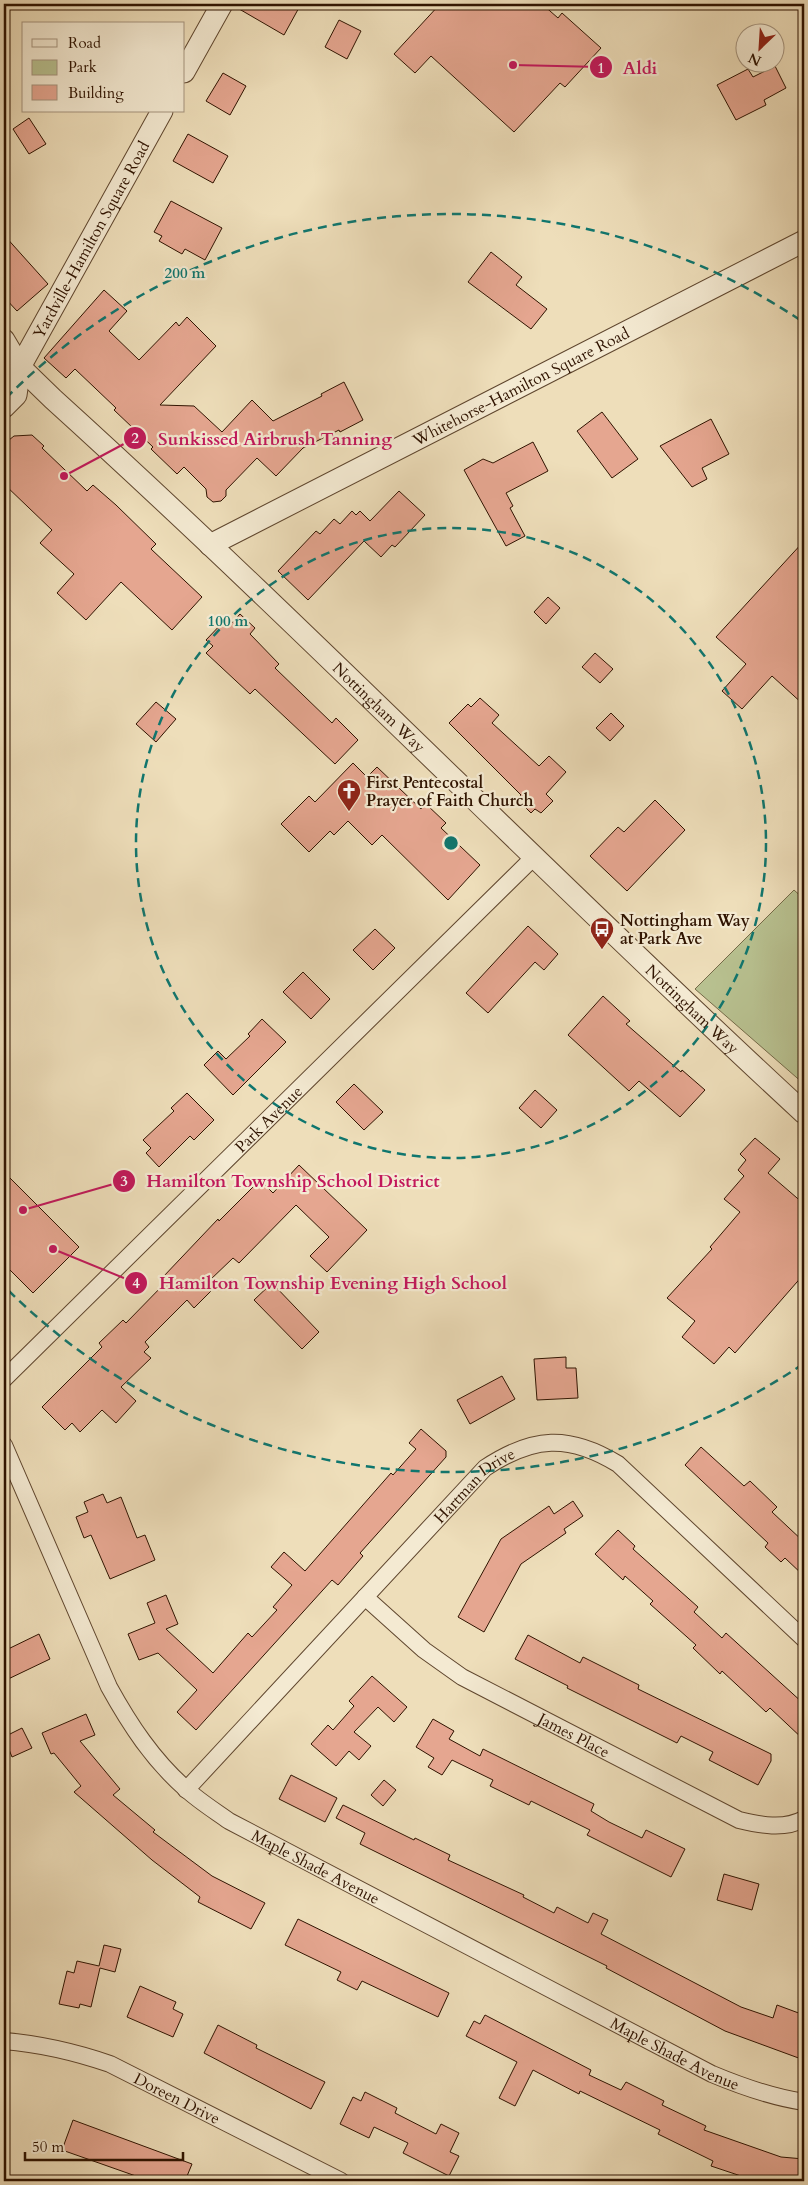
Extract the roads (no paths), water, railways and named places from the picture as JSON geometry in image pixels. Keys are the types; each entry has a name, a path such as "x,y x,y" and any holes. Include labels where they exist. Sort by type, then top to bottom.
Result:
{"street":[{"path":"185,70 222,4"},
{"name":"Yardville-Hamilton Square Road","path":"20,367 161,112"},
{"name":"Whitehorse-Hamilton Square Road","path":"210,546 804,242"},
{"name":"Nottingham Way","path":"4,340 20,367 210,546 708,1025 804,1113"},
{"path":"4,408 16,395 20,367"},
{"name":"Park Avenue","path":"4,1379 534,858"},
{"name":"Hartman Drive","path":"186,1790 485,1468 507,1454 529,1445 553,1442 577,1445 599,1453 618,1464 804,1639"},
{"name":"Maple Shade Avenue","path":"4,1445 109,1687 127,1721 154,1757 186,1790 229,1822 712,2074 760,2092 804,2102"},
{"name":"James Place","path":"365,1597 424,1650 462,1677 739,1820 759,1825 780,1826 804,1820"},
{"name":"Doreen Drive","path":"4,2041 32,2043 75,2052 110,2064 341,2181"}],"place":[{"name":"Aldi","path":"513,65"},
{"name":"Sunkissed Airbrush Tanning","path":"64,476"},
{"name":"First Pentecostal Prayer of Faith Church","path":"349,812"},
{"name":"Nottingham Way at Park Ave","path":"602,950"},
{"name":"Hamilton Township School District","path":"23,1210"},
{"name":"Hamilton Township Evening High School","path":"53,1249"}]}
